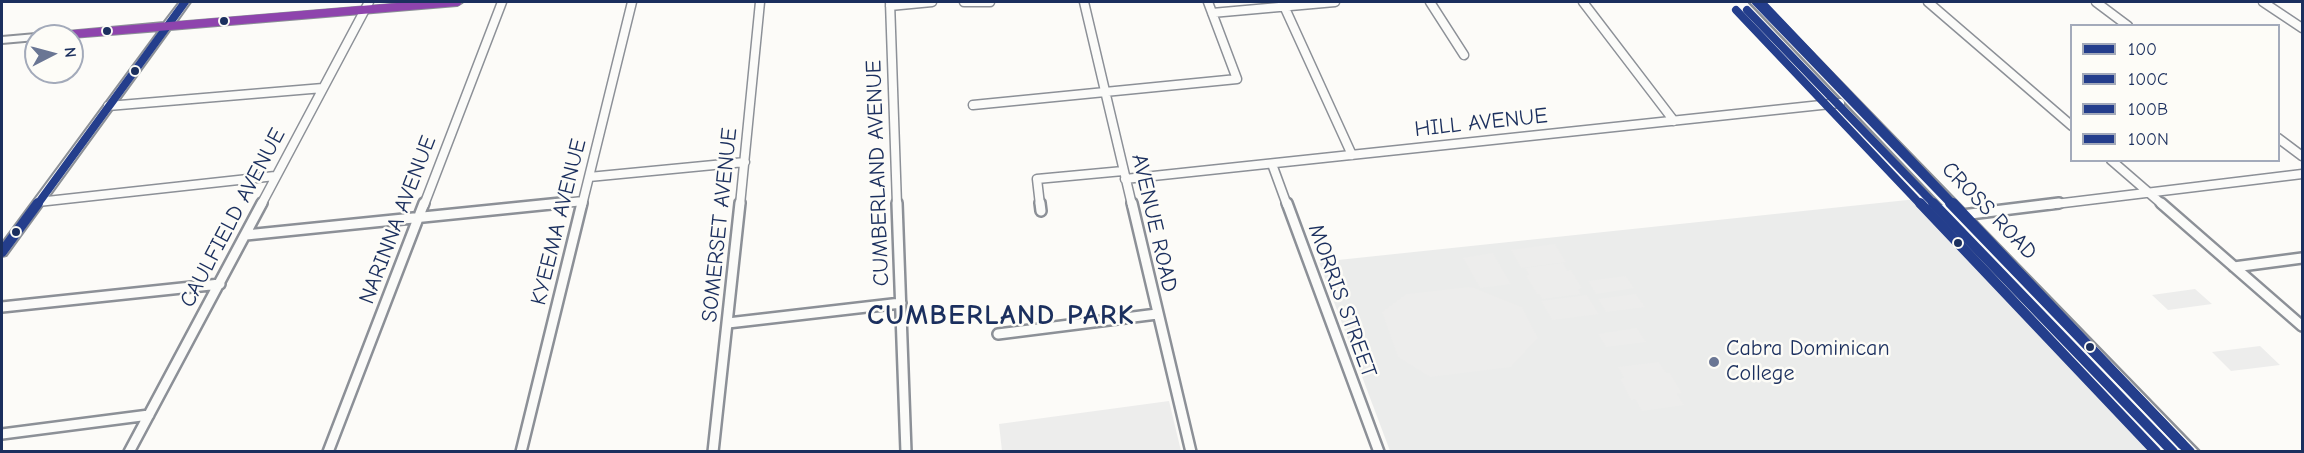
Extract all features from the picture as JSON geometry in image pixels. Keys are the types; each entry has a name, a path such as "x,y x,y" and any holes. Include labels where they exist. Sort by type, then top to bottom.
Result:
{"highway":[{"name":"CROSS ROAD","path":"1745,2 2190,452"},
{"name":"CROSS ROAD","path":"1756,2 1846,102"},
{"name":"CROSS ROAD","path":"1956,216 2174,452"}],"street":[{"path":"2,252 185,2"},
{"path":"84,33 367,5 457,2"},
{"name":"NARINNA AVENUE","path":"328,452 502,2"},
{"name":"KYEEMA AVENUE","path":"521,452 632,2"},
{"name":"SOMERSET AVENUE","path":"713,452 760,2"},
{"path":"890,4 932,2"},
{"path":"964,2 990,2"},
{"name":"AVENUE ROAD","path":"1084,2 1191,452"},
{"path":"973,105 1237,79 1208,2"},
{"path":"1212,13 1335,2"},
{"path":"1430,2 1464,55"},
{"path":"1583,2 1674,121"},
{"path":"1928,2 2070,124"},
{"path":"2096,2 2125,24"},
{"path":"2263,2 2302,28"},
{"name":"CUMBERLAND AVENUE","path":"890,4 906,452"},
{"name":"CAULFIELD AVENUE","path":"129,452 367,5"},
{"path":"1284,6 1352,155"},
{"path":"2,40 24,38"},
{"path":"108,106 323,88"},
{"name":"HILL AVENUE","path":"1041,211 1037,179 1272,164 1846,102"},
{"path":"2280,140 2302,156"},
{"path":"589,177 745,162"},
{"path":"2113,162 2302,326"},
{"name":"MORRIS STREET","path":"1272,164 1379,452"},
{"path":"1956,216 2302,174"},
{"path":"38,202 275,176"},
{"path":"246,235 583,201"},
{"path":"2234,267 2302,258"},
{"path":"2,307 220,284"},
{"path":"728,323 901,303"},
{"path":"998,334 1157,314"},
{"path":"2,434 148,415"}],"shaded area":[{"name":"Cabra Dominican College","path":"1917,199 2155,450 1390,451 1319,262"},
{"path":"1555,244 1566,262 1521,268 1511,250"},
{"path":"1493,253 1511,284 1480,288 1463,258"},
{"path":"1563,263 1567,271 1571,270 1582,288 1578,289 1581,294 1542,299 1526,276 1529,275 1525,268"},
{"path":"1626,276 1634,288 1596,294 1588,281"},
{"path":"1472,287 1522,307 1538,338 1511,367 1430,377 1398,357 1382,312 1406,294"},
{"path":"2195,289 2212,304 2168,310 2152,295"},
{"path":"1636,294 1645,307 1606,312 1598,299"},
{"path":"1587,295 1599,314 1552,320 1541,301"},
{"path":"1637,328 1646,342 1606,347 1598,334"},
{"path":"2260,346 2280,365 2231,371 2212,352"},
{"path":"1659,362 1666,373 1670,373 1682,393 1677,394 1684,405 1642,411 1635,399 1631,400 1620,379 1624,378 1618,367"},
{"path":"1169,401 1181,451 1002,451 999,424"}],"transit line":[{"path":"2,252 185,2"},
{"path":"84,33 457,2"},
{"name":"100","path":"1756,2 2190,452"},
{"name":"100N","path":"1761,2 2182,444"},
{"name":"100B","path":"1736,10 2156,452"},
{"name":"100C","path":"1747,10 2173,452"}],"place":[{"name":"Cabra Dominican College","path":"1714,362"}],"district":[{"name":"CUMBERLAND PARK","path":"1001,316"}]}
